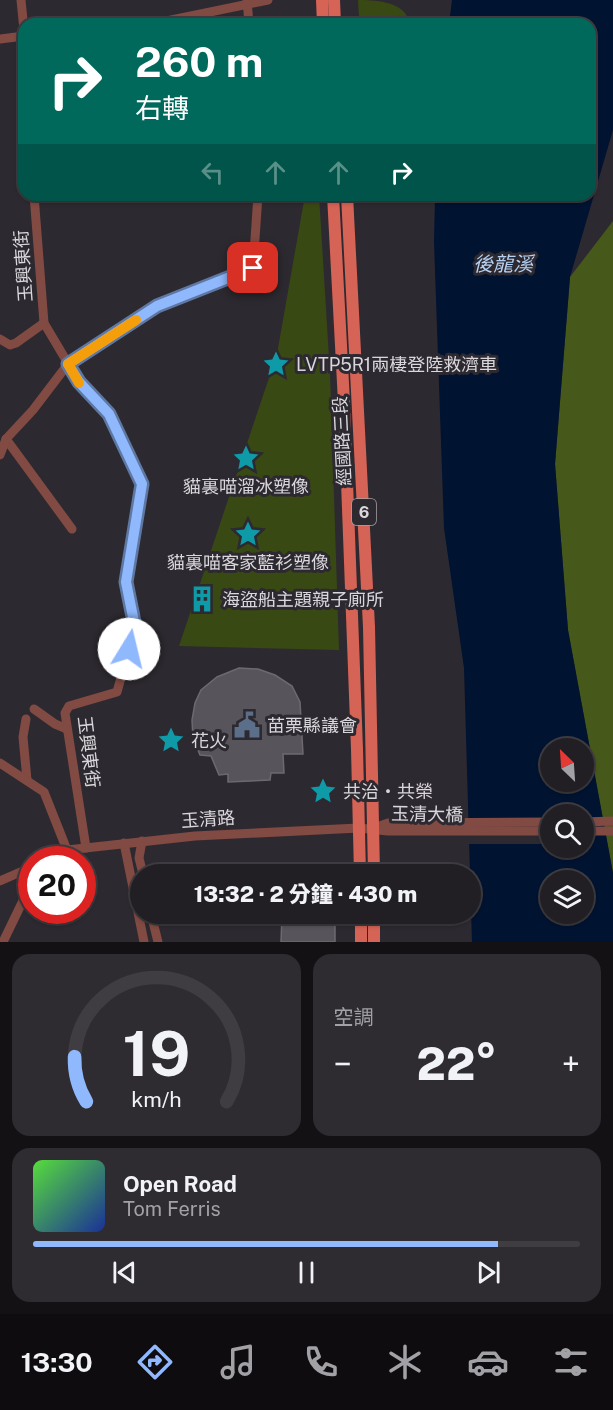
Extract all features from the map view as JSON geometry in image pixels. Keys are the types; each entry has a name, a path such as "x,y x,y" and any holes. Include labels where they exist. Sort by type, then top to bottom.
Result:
{"main road":[{"path":"322,0 323,18"},
{"path":"334,0 335,18"},
{"name":"經國路三段","path":"333,201 344,402 359,828"},
{"name":"經國路三段","path":"347,201 369,616 374,828"},
{"name":"6","path":"359,828 360,864"},
{"name":"6","path":"374,828 374,864"},
{"path":"361,924 361,942"},
{"path":"374,924 374,942"}],"street":[{"path":"21,0 23,18"},
{"path":"178,18 248,2 268,0"},
{"path":"248,2 249,18"},
{"path":"0,39 18,37"},
{"name":"玉興東街","path":"34,201 44,323 79,382 109,414 142,484 126,582 135,627 117,692 69,706 65,713 86,846"},
{"path":"0,455 6,439 33,410 68,364 157,306 253,268 258,201"},
{"path":"0,339 10,345 16,343 44,323"},
{"path":"6,439 72,529"},
{"path":"34,709 55,724 67,729"},
{"path":"26,719 23,737 27,780"},
{"path":"0,763 44,792 65,846"},
{"path":"594,822 613,821"},
{"name":"玉清大橋","path":"374,828 540,822"},
{"name":"玉清大橋","path":"388,827 540,831"},
{"name":"玉清路","path":"96,847 206,835 374,828"},
{"path":"594,831 613,831"},
{"path":"140,864 139,858 142,842"},
{"path":"124,843 144,942"},
{"path":"0,881 18,873"},
{"path":"3,942 18,911"},
{"path":"154,924 158,942"}],"green space":[{"path":"358,0 379,1 393,5 404,12 408,18 362,18 359,16"},
{"path":"304,201 319,201 330,374 339,650 179,646 277,354"},
{"path":"613,221 613,873 594,770 594,738 588,738 568,630 555,464 570,277"}],"water":[{"name":"後龍溪","path":"452,0 613,0 613,130 596,188 596,18 450,18"},
{"name":"後龍溪","path":"435,201 592,201 570,277 555,464 568,630 588,738 540,738 540,792 594,792 594,770 613,873 613,942 472,942 471,924 481,924 481,864 470,864 464,668 444,528 434,242"}],"pier":[{"path":"540,819 540,844 466,844 465,820"}],"building":[{"name":"苗栗縣議會","path":"239,668 258,669 275,675 292,686 300,702 303,754 283,754 284,773 271,773 270,780 228,782 228,774 219,775 211,756 200,755 193,738 192,720 195,703 201,690 217,677"},
{"path":"282,924 335,924 335,942 281,942"}],"slow traffic":[{"path":"79,383 68,364 136,320"}],"place":[{"name":"LVTP5R1兩棲登陸救濟車","path":"276,364"},
{"name":"貓裏喵溜冰塑像","path":"246,458"},
{"name":"貓裏喵客家藍衫塑像","path":"248,534"},
{"name":"海盜船主題親子廁所","path":"202,599"},
{"name":"苗栗縣議會","path":"247,725"},
{"name":"花火","path":"171,740"},
{"name":"共治‧共榮","path":"323,791"}],"route":[{"path":"129,649 135,627 126,582 142,484 109,414 79,382 68,364 157,306 253,268"}]}
